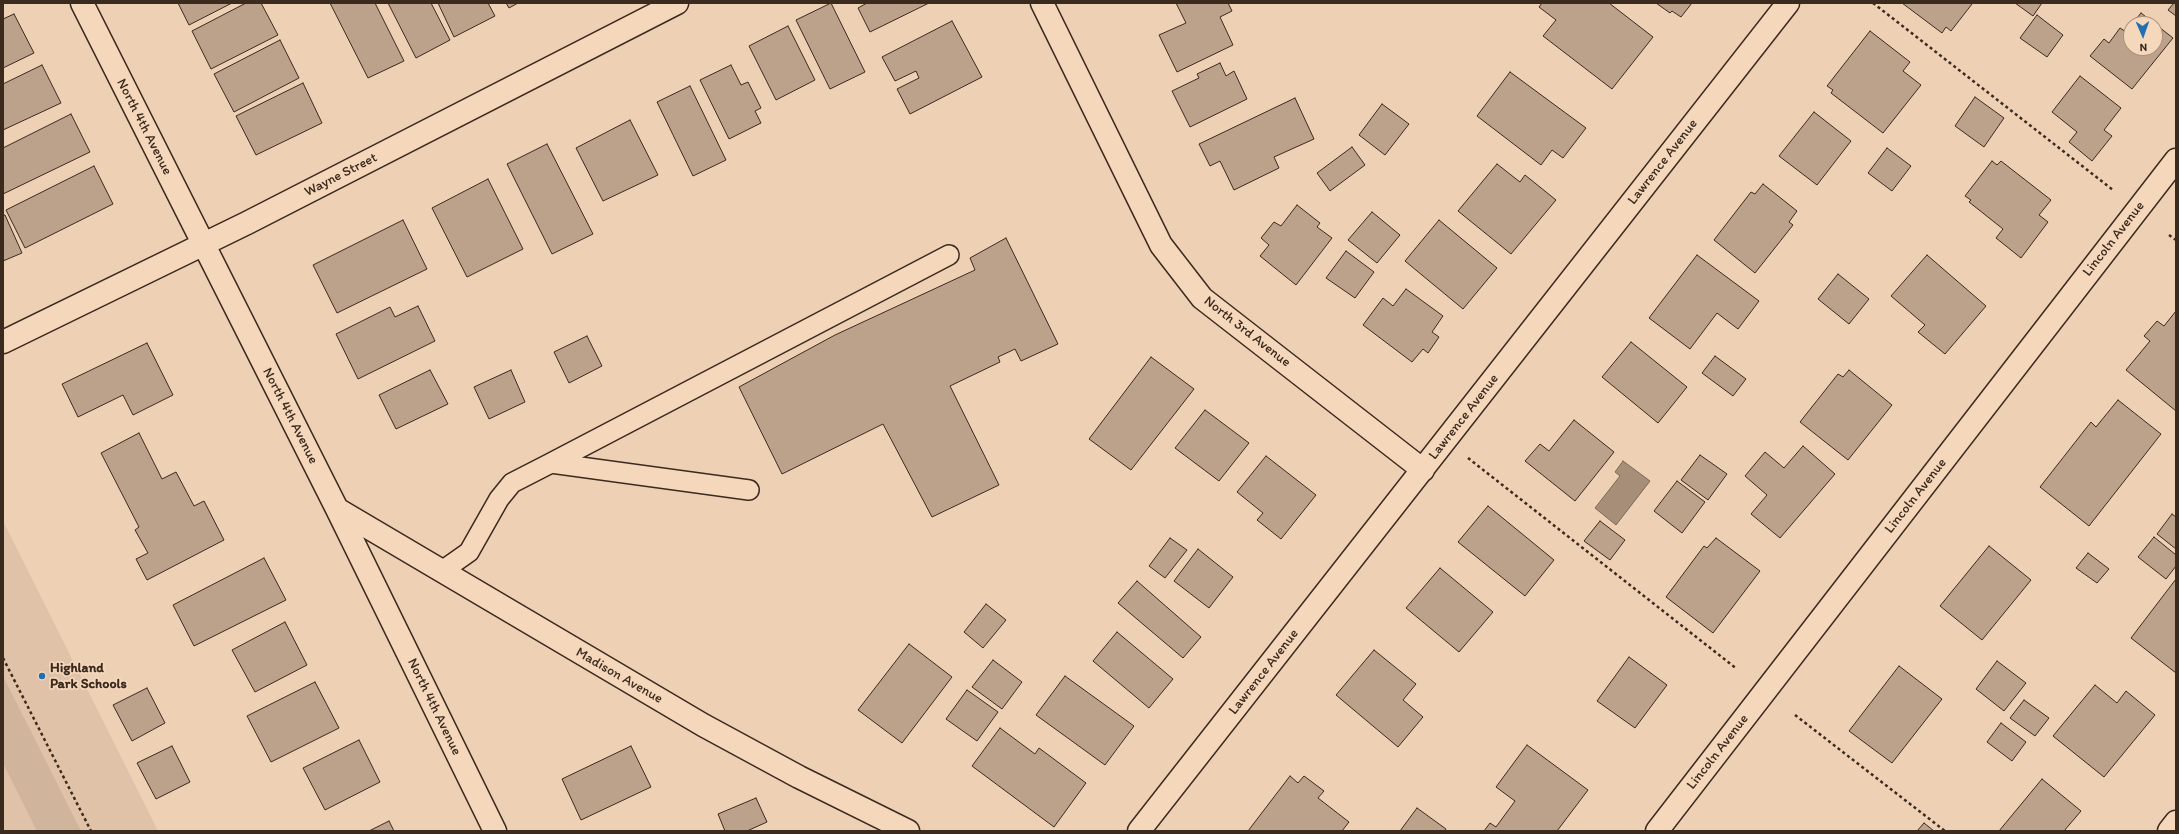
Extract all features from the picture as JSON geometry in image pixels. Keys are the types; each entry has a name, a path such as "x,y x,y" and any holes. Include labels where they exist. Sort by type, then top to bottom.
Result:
{"street":[{"name":"North 4th Avenue","path":"82,3 204,244 495,831"},
{"name":"Wayne Street","path":"3,342 204,244 677,3"},
{"name":"North 3rd Avenue","path":"1042,3 1161,245 1202,298 1423,470"},
{"name":"Lawrence Avenue","path":"1139,831 1788,3"},
{"name":"Lincoln Avenue","path":"1657,831 2176,160"},
{"name":"Madison Avenue","path":"336,510 703,725 799,777 908,831"},
{"path":"2169,831 2176,822"}],"lane":[{"path":"442,571 469,552 499,499 512,483 949,255"},
{"path":"551,463 749,490"}],"path":[{"path":"1873,3 2113,190"},
{"path":"2169,235 2176,240"},
{"path":"1466,456 1737,669"},
{"path":"3,658 90,831"},
{"path":"1795,714 1946,831"}],"shaded area":[{"path":"1623,461 1650,481 1616,525 1595,508 1620,476 1615,472"},
{"name":"Highland Park Schools","path":"3,521 158,831 3,831"},
{"path":"3,676 81,831 37,831 3,763"}],"building":[{"path":"178,3 232,3 189,25"},
{"path":"246,3 261,3 278,35 211,69 192,31"},
{"path":"330,3 375,3 404,61 368,78"},
{"path":"388,3 431,3 450,40 416,58"},
{"path":"438,3 488,3 495,16 454,37"},
{"path":"506,3 518,3 509,8"},
{"path":"831,3 865,72 830,89 796,20"},
{"path":"867,3 929,3 870,32 858,8"},
{"path":"1176,3 1228,3 1232,11 1220,17 1233,45 1177,72 1159,35 1186,23"},
{"path":"1542,3 1609,3 1653,37 1612,89 1543,36 1556,20 1539,7"},
{"path":"1656,3 1692,3 1681,17 1672,11 1670,13"},
{"path":"1902,3 1972,4 1951,31 1946,27 1942,33"},
{"path":"2015,3 2042,3 2033,16"},
{"path":"2174,3 2176,3 2176,16 2168,10"},
{"path":"14,14 34,53 3,68 3,19"},
{"path":"2037,15 2063,35 2047,57 2020,38"},
{"path":"952,21 982,77 910,114 897,89 919,78 916,71 895,81 882,57"},
{"path":"788,26 815,80 776,100 749,46"},
{"path":"2120,28 2123,30 2123,56 2159,56 2132,89 2090,56 2104,39 2109,43"},
{"path":"2163,30 2173,38 2163,50"},
{"path":"1870,31 1910,62 1903,71 1921,85 1883,133 1831,93 1833,90 1827,86"},
{"path":"280,40 299,78 234,112 214,74"},
{"path":"1220,63 1226,76 1234,71 1247,99 1190,127 1172,91 1199,78 1197,74"},
{"path":"42,65 61,103 3,130 3,84"},
{"path":"731,65 741,85 748,82 761,108 755,111 761,123 729,139 700,80"},
{"path":"1510,72 1586,128 1563,158 1552,150 1541,165 1477,116"},
{"path":"2080,76 2121,108 2104,130 2112,136 2092,161 2069,142 2077,132 2052,112"},
{"path":"303,83 322,123 256,155 236,116"},
{"path":"690,86 726,160 693,176 657,102"},
{"path":"1975,97 2004,118 1984,147 1955,126"},
{"path":"1295,98 1314,139 1274,157 1279,168 1234,190 1220,161 1210,166 1199,144"},
{"path":"1382,104 1409,124 1385,155 1359,135"},
{"path":"1814,112 1851,141 1817,185 1779,156"},
{"path":"71,114 90,152 3,194 3,148"},
{"path":"630,120 658,175 603,201 576,148"},
{"path":"547,144 593,234 552,254 507,164"},
{"path":"1352,147 1365,165 1330,191 1317,173"},
{"path":"1887,148 1911,166 1892,191 1868,173"},
{"path":"1992,161 1997,165 2001,161 2051,200 2039,215 2048,222 2021,258 1996,238 2003,229 1969,202 1971,200 1965,196"},
{"path":"1497,164 1520,182 1525,175 1556,200 1511,254 1458,211"},
{"path":"94,166 113,204 25,248 6,210"},
{"path":"488,179 523,249 467,277 432,208"},
{"path":"1763,184 1797,211 1789,222 1793,225 1755,273 1714,240 1751,192 1755,194"},
{"path":"1297,205 1320,223 1317,227 1332,238 1296,285 1260,256 1269,245 1261,238 1274,222 1281,226"},
{"path":"1372,212 1400,235 1377,263 1348,240"},
{"path":"3,215 5,215 22,253 3,261"},
{"path":"403,220 427,269 337,313 313,265"},
{"path":"1439,220 1497,268 1463,309 1405,261"},
{"path":"1006,238 1058,344 1021,361 1015,349 998,357 1000,362 950,386 999,485 932,517 883,424 782,474 739,387 835,335 975,270 970,258"},
{"path":"1346,251 1374,272 1355,298 1326,278"},
{"path":"1697,255 1759,301 1738,329 1717,313 1690,349 1649,318"},
{"path":"1927,255 1986,306 1945,354 1918,332 1925,325 1891,296"},
{"path":"1838,274 1869,299 1849,324 1818,299"},
{"path":"1406,289 1443,316 1432,332 1439,337 1428,353 1423,349 1412,362 1363,325 1383,298 1393,306"},
{"path":"418,306 435,341 358,379 336,334 390,307 395,317"},
{"path":"2176,311 2176,411 2126,370 2150,341 2144,336 2157,321 2164,326"},
{"path":"587,336 602,366 569,383 554,352"},
{"path":"1631,342 1687,387 1658,423 1602,377"},
{"path":"147,343 173,395 133,415 123,395 78,417 62,384"},
{"path":"1715,356 1746,379 1733,396 1702,373"},
{"path":"1151,357 1194,389 1131,470 1089,439"},
{"path":"430,370 448,404 396,429 379,395"},
{"path":"511,370 525,402 489,419 474,387"},
{"path":"1849,370 1892,405 1848,460 1800,422 1838,374 1843,377"},
{"path":"2118,400 2161,434 2089,526 2040,487 2091,422 2096,427"},
{"path":"1205,410 1249,443 1219,481 1175,448"},
{"path":"1574,420 1614,452 1575,501 1525,461 1540,444 1549,451"},
{"path":"139,433 162,479 176,472 194,506 204,501 224,540 147,580 136,559 148,553 135,530 139,527 101,453"},
{"path":"1803,446 1835,474 1780,538 1751,514 1767,495 1745,476 1765,452 1784,468"},
{"path":"1700,455 1727,474 1708,500 1681,480"},
{"path":"1266,456 1316,495 1281,539 1257,520 1263,513 1237,492"},
{"path":"1677,481 1705,502 1682,533 1654,511"},
{"path":"1488,506 1554,560 1525,596 1458,542"},
{"path":"2172,514 2176,517 2176,549 2157,534"},
{"path":"1600,521 1625,540 1610,560 1584,541"},
{"path":"2154,537 2176,555 2176,566 2166,579 2138,557"},
{"path":"1170,538 1187,550 1165,578 1149,566"},
{"path":"1716,538 1760,571 1713,633 1666,597 1704,546 1707,548"},
{"path":"1989,546 2031,580 1982,640 1940,606"},
{"path":"1198,549 1233,577 1209,608 1174,581"},
{"path":"2088,553 2109,569 2097,583 2076,568"},
{"path":"264,558 286,600 194,646 173,605"},
{"path":"1440,568 1493,612 1459,652 1406,608"},
{"path":"2176,579 2176,673 2131,638"},
{"path":"1137,581 1201,637 1183,658 1118,603"},
{"path":"986,604 1006,620 983,648 964,632"},
{"path":"285,622 307,665 255,692 232,650"},
{"path":"1117,632 1173,679 1149,708 1093,661"},
{"path":"909,644 952,677 902,743 858,710"},
{"path":"1374,650 1416,684 1403,700 1423,717 1398,747 1336,695"},
{"path":"1629,657 1667,685 1635,728 1597,701"},
{"path":"993,660 1022,682 1002,709 972,687"},
{"path":"1997,661 2026,683 2004,711 1976,689"},
{"path":"1899,666 1942,699 1892,763 1849,731"},
{"path":"1065,676 1134,726 1105,765 1036,715"},
{"path":"315,682 339,728 271,762 247,716"},
{"path":"2095,685 2117,703 2126,691 2155,715 2104,777 2053,736"},
{"path":"147,688 165,723 132,741 113,705"},
{"path":"967,690 998,712 977,741 946,719"},
{"path":"2024,700 2049,718 2035,736 2010,718"},
{"path":"2001,723 2026,742 2012,761 1987,742"},
{"path":"1000,728 1035,754 1039,748 1086,783 1054,827 972,766"},
{"path":"359,740 380,782 325,810 303,768"},
{"path":"1527,745 1588,790 1557,831 1484,831 1490,823 1496,827 1515,801 1496,787"},
{"path":"172,746 190,782 156,799 137,763"},
{"path":"631,746 651,787 581,820 562,779"},
{"path":"1290,776 1298,783 1304,776 1324,791 1318,798 1349,822 1342,831 1248,831"},
{"path":"2042,779 2081,811 2064,831 1999,831"},
{"path":"756,798 767,822 747,831 725,831 718,814"},
{"path":"1417,808 1446,829 1445,831 1400,831"},
{"path":"389,821 394,831 369,831"},
{"path":"1924,823 1934,831 1917,831"}],"place":[{"name":"Highland Park Schools","path":"42,676"}]}
